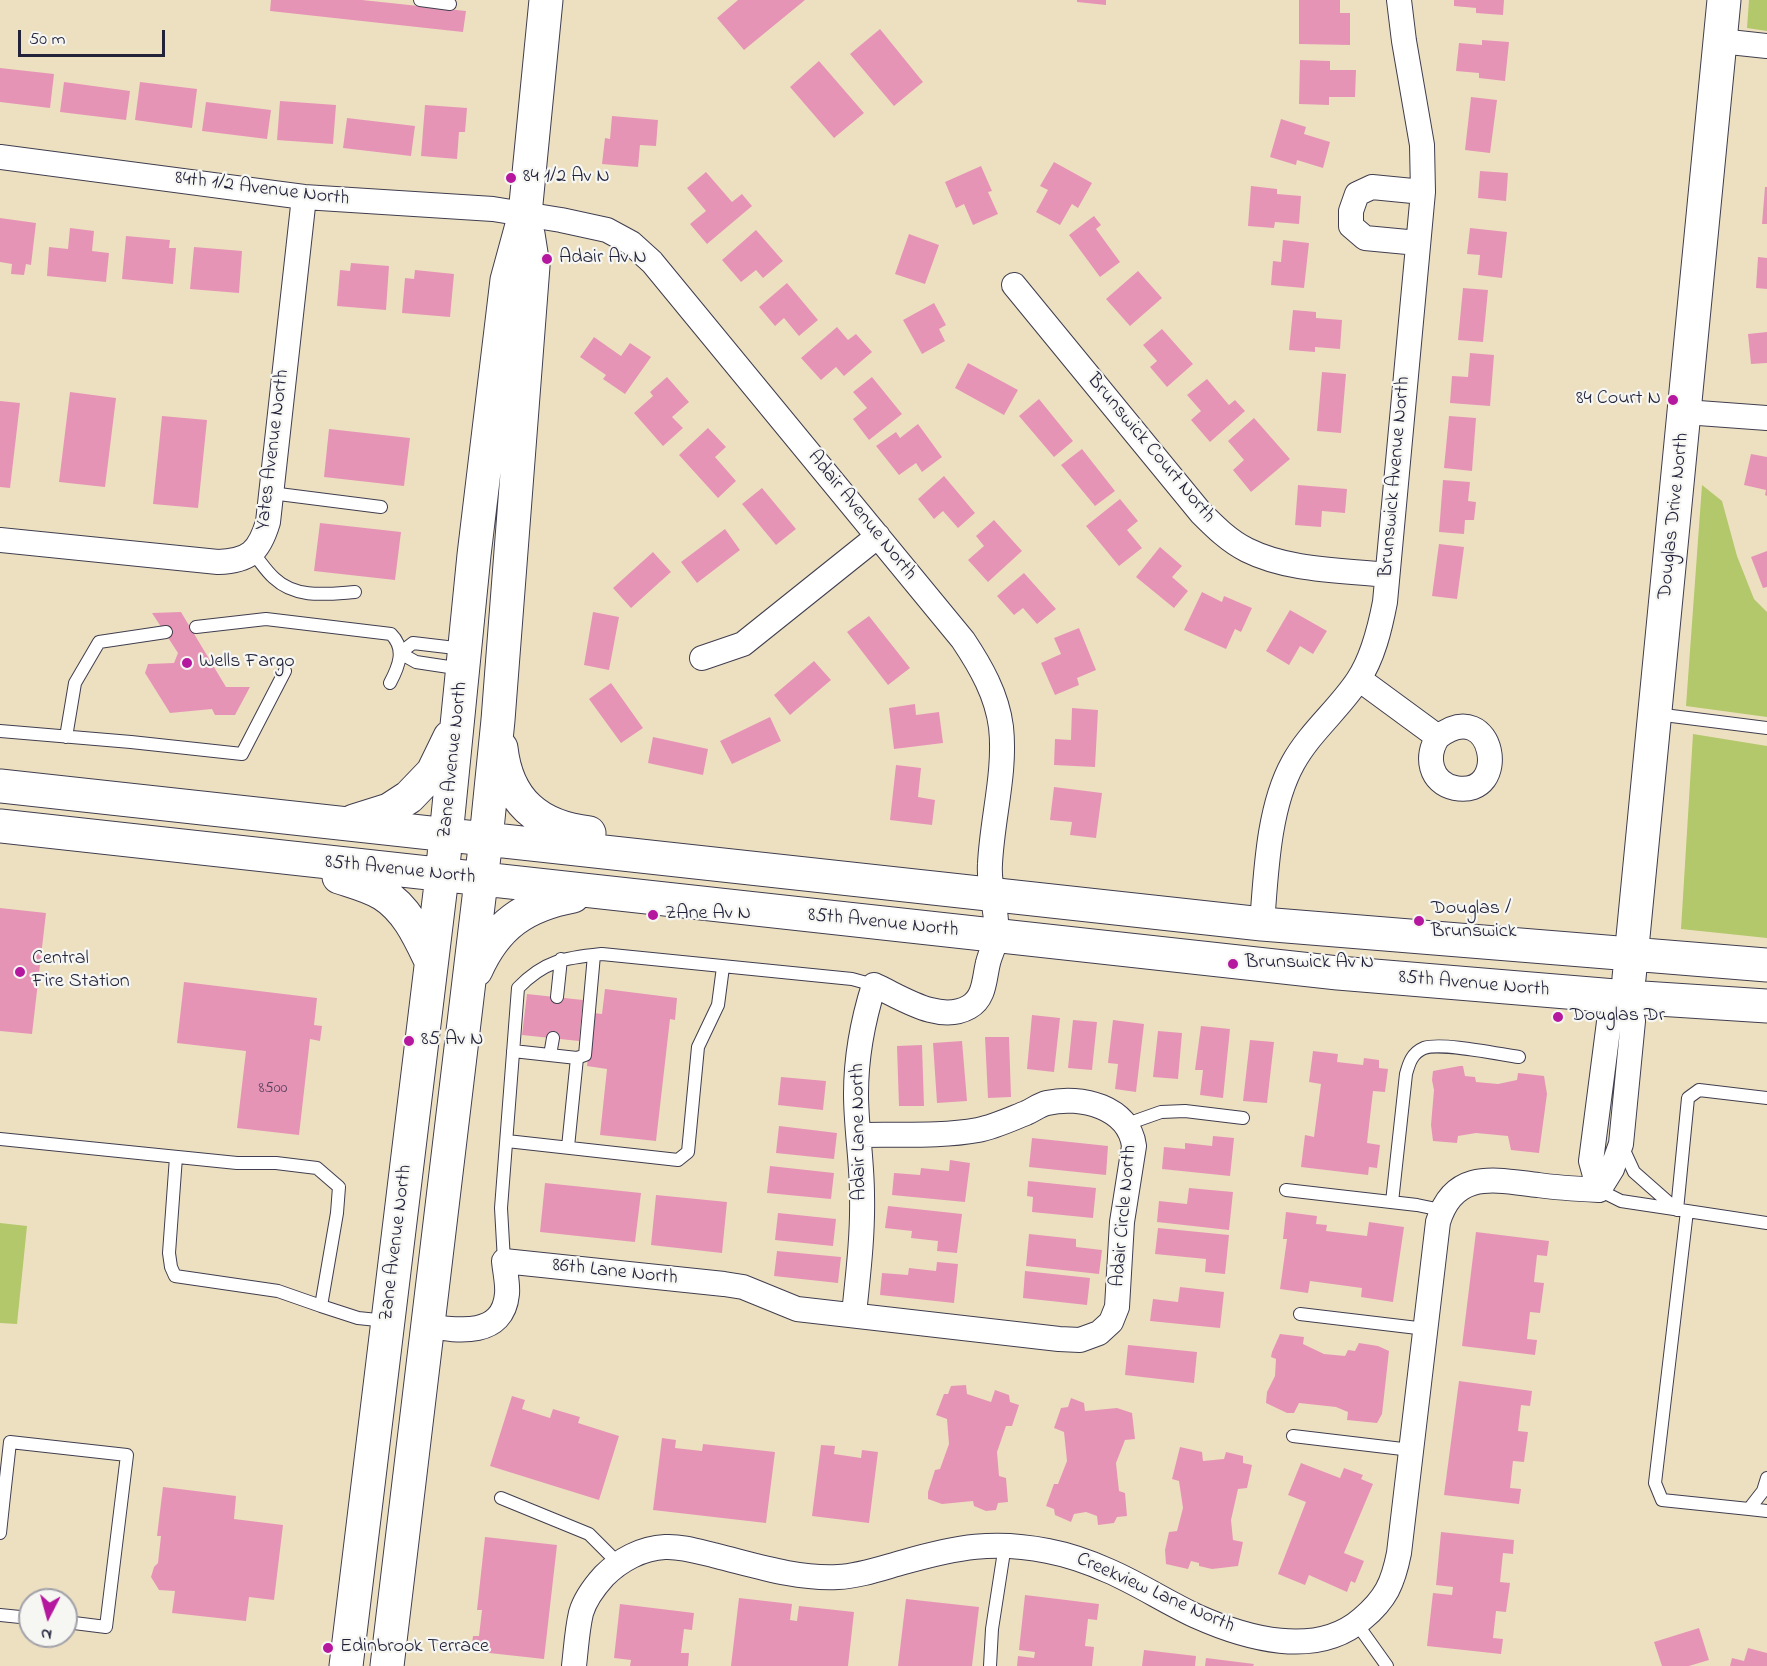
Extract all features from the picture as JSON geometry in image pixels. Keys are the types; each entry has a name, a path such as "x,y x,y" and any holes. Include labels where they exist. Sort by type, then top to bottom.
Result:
{"main road":[{"name":"Zane Avenue North","path":"346,1666 447,835 464,659 507,279 525,214 546,0"},
{"name":"Douglas Drive North","path":"1627,997 1724,0"},
{"name":"Zane Avenue North","path":"387,1666 465,1025 498,720 533,266 525,214"},
{"path":"346,824 389,810 409,797 433,772 458,719"},
{"path":"498,720 501,753 512,786 525,805 548,824 569,831 754,853 798,873"},
{"name":"85th Avenue North","path":"0,786 1262,924 1767,965"},
{"name":"85th Avenue North","path":"0,826 996,937 1372,976 1767,1006"},
{"path":"283,858 372,888 383,894 404,912 418,933 431,961"},
{"path":"465,1025 473,977 482,957 502,929 514,919 551,900 594,892"}],"street":[{"name":"Brunswick Avenue North","path":"1262,924 1271,832 1280,796 1292,764 1311,736 1359,679 1380,628 1388,575 1423,192 1422,145 1399,0"},
{"path":"1720,41 1767,46"},
{"name":"84th 1/2 Avenue North","path":"0,157 304,197 493,209 525,214"},
{"path":"1418,243 1365,238 1351,226 1351,212 1357,194 1372,187 1423,192"},
{"name":"Yates Avenue North","path":"0,540 218,562 236,561 253,553 266,531 304,197"},
{"name":"Adair Avenue North","path":"525,214 607,230 631,243 652,262 963,640 981,667 994,697 1001,727 1001,763 989,867 994,895 996,937"},
{"name":"Brunswick Court North","path":"1014,285 1201,513 1222,534 1247,550 1274,560 1304,566 1388,575"},
{"path":"1685,412 1767,418"},
{"path":"702,658 743,644 878,536"},
{"path":"1359,679 1438,737"},
{"path":"874,985 923,1008 942,1012 959,1012 971,1006 980,996 996,937"},
{"name":"Adair Lane North","path":"854,1314 863,1197 856,1095 858,1052 874,985"},
{"path":"1441,1210 1447,1199 1461,1187 1477,1180 1599,1190 1591,1161 1609,1022 1627,997"},
{"name":"Douglas Drive North","path":"1599,1190 1612,1169 1621,1144 1633,1021 1627,997"},
{"name":"Adair Circle North","path":"854,1314 1059,1339 1080,1340 1100,1333 1111,1322 1117,1307 1122,1222 1134,1146 1127,1124 1116,1114 1091,1104 1058,1102 1044,1104 980,1130 859,1135"},
{"name":"Creekview Lane North","path":"574,1666 581,1613 586,1599 598,1582 619,1564 645,1550 664,1547 685,1549 785,1573 814,1577 840,1577 862,1574 956,1548 1005,1545 1052,1552 1084,1560 1195,1615 1254,1636 1306,1642 1344,1633 1374,1609 1386,1595 1395,1575 1441,1210"},
{"path":"428,1326 472,1330 485,1327 495,1320 506,1301 508,1291 504,1262"},
{"name":"86th Lane North","path":"504,1262 724,1284 743,1287 797,1309 854,1314"}],"lane":[{"path":"420,0 450,4"},
{"path":"271,493 381,507"},
{"path":"253,553 275,579 289,589 311,595 354,592"},
{"path":"196,627 266,620 391,634 397,640 400,652 398,668 390,683"},
{"path":"66,737 75,683 99,642 166,632"},
{"path":"400,652 413,643 464,659"},
{"path":"400,652 416,662 464,659"},
{"path":"0,731 242,754 285,671"},
{"path":"1656,714 1767,728"},
{"path":"504,1262 501,1208 518,988 530,976 547,964 561,959 602,954 852,979 874,985"},
{"path":"513,1051 577,1058 585,1055 594,955"},
{"path":"557,997 561,959"},
{"path":"507,1141 678,1160 688,1152 698,1047 718,1005 723,967"},
{"path":"550,1055 553,1038"},
{"path":"1392,1202 1409,1061 1416,1053 1425,1048 1446,1047 1519,1057"},
{"path":"568,1147 577,1058"},
{"path":"1767,1098 1700,1090 1688,1098 1682,1210 1655,1483 1662,1500 1767,1511"},
{"path":"1127,1124 1161,1112 1185,1111 1243,1118"},
{"path":"0,1138 317,1168 339,1187 337,1213 321,1306"},
{"path":"1621,1144 1634,1172 1682,1210"},
{"path":"176,1156 169,1253 175,1276 278,1290 358,1318 388,1321"},
{"path":"1286,1190 1441,1210"},
{"path":"1599,1190 1621,1201 1767,1223"},
{"path":"1300,1314 1426,1329"},
{"path":"1293,1436 1411,1450"},
{"path":"0,1533 2,1495 10,1442 127,1455 106,1627 78,1624"},
{"path":"1749,1509 1764,1491 1767,1478"},
{"path":"501,1498 589,1534 619,1564"},
{"path":"990,1666 992,1629 1005,1545"},
{"path":"0,1615 18,1617"},
{"path":"1357,1624 1387,1666"}],"green space":[{"path":"1749,0 1767,0 1767,31 1747,28"},
{"path":"1702,485 1722,501 1737,556 1754,599 1767,612 1767,717 1686,706"},
{"path":"1693,734 1767,746 1767,938 1681,929"},
{"path":"0,1223 27,1226 17,1324 0,1323"}],"building":[{"path":"271,0 362,0 466,11 463,32 270,11"},
{"path":"738,0 805,0 744,50 717,18"},
{"path":"1077,0 1106,0 1106,5 1077,2"},
{"path":"1299,0 1340,0 1340,13 1350,13 1350,45 1299,44"},
{"path":"1454,0 1504,0 1503,15 1476,13 1476,8 1454,6"},
{"path":"880,29 923,82 894,106 850,54"},
{"path":"1482,40 1509,42 1505,81 1479,78 1479,73 1456,71 1459,43 1482,45"},
{"path":"1300,60 1330,61 1330,70 1356,70 1355,97 1329,97 1329,105 1299,104"},
{"path":"819,61 864,113 834,138 790,87"},
{"path":"0,68 54,74 50,108 0,102"},
{"path":"64,82 130,91 126,120 60,112"},
{"path":"140,82 197,89 192,128 135,120"},
{"path":"1471,97 1497,100 1490,153 1465,150"},
{"path":"280,101 336,105 333,144 277,140"},
{"path":"206,102 271,110 267,139 202,131"},
{"path":"425,105 467,108 465,132 459,132 457,159 421,156"},
{"path":"612,116 658,120 656,146 640,145 638,167 602,164 605,138 610,139"},
{"path":"347,118 415,126 411,156 343,148"},
{"path":"1281,119 1306,127 1304,134 1330,142 1323,168 1297,160 1296,165 1270,157"},
{"path":"1054,162 1092,183 1078,208 1072,204 1060,225 1036,212 1048,190 1040,186"},
{"path":"981,166 992,191 988,192 998,214 973,225 964,204 956,208 945,182"},
{"path":"1480,171 1508,173 1506,201 1478,198"},
{"path":"706,172 732,202 742,194 752,206 707,244 690,224 706,211 687,188"},
{"path":"1251,186 1277,189 1277,194 1301,196 1299,224 1275,222 1274,228 1248,226"},
{"path":"1765,187 1767,187 1767,224 1762,224"},
{"path":"1094,216 1101,225 1096,229 1120,262 1100,277 1069,235"},
{"path":"0,218 36,223 31,265 26,264 24,275 11,274 12,264 0,262"},
{"path":"70,228 94,231 92,251 109,253 106,282 47,276 49,247 68,249"},
{"path":"1470,228 1507,232 1502,278 1478,275 1480,255 1467,254"},
{"path":"756,230 783,261 763,278 756,270 741,282 722,260"},
{"path":"909,234 939,245 925,284 895,274"},
{"path":"126,236 170,240 169,248 176,248 173,284 122,279"},
{"path":"1283,240 1309,243 1304,288 1271,285 1273,261 1281,262"},
{"path":"194,247 242,251 239,293 190,289"},
{"path":"1758,257 1767,258 1767,289 1756,288"},
{"path":"351,263 389,266 386,310 337,306 340,270 350,271"},
{"path":"415,270 454,274 450,317 402,313 405,278 414,279"},
{"path":"1138,271 1162,298 1130,326 1106,299"},
{"path":"787,283 818,320 799,336 784,318 775,326 759,307"},
{"path":"1463,288 1488,290 1483,342 1458,340"},
{"path":"934,303 946,325 939,329 945,341 922,354 903,320"},
{"path":"1293,310 1316,312 1316,318 1342,320 1340,349 1315,347 1315,352 1289,350"},
{"path":"837,327 848,340 856,334 872,352 844,376 836,367 821,380 801,358"},
{"path":"1162,329 1193,364 1167,387 1150,367 1157,361 1143,345"},
{"path":"1767,332 1767,363 1751,364 1748,334"},
{"path":"594,337 621,356 630,343 651,357 625,394 603,379 606,375 580,357"},
{"path":"1470,353 1494,355 1490,406 1450,403 1452,376 1468,377"},
{"path":"968,363 1018,390 1004,415 955,388"},
{"path":"1322,372 1346,374 1341,433 1317,431"},
{"path":"667,377 689,402 672,417 683,428 663,446 634,413 653,396 650,392"},
{"path":"872,377 902,414 869,440 853,419 867,408 853,392"},
{"path":"1207,379 1229,405 1235,400 1245,411 1210,442 1191,420 1201,411 1187,395"},
{"path":"70,392 116,398 105,487 59,482"},
{"path":"1039,399 1073,441 1054,457 1019,416"},
{"path":"0,401 20,403 10,488 0,487"},
{"path":"162,416 207,420 198,508 153,504"},
{"path":"1449,416 1476,418 1472,471 1444,468"},
{"path":"1254,418 1290,459 1251,492 1233,470 1244,460 1228,441"},
{"path":"918,424 942,457 922,472 916,463 899,475 876,446 896,432 900,438"},
{"path":"708,428 726,447 715,457 736,481 718,498 679,455"},
{"path":"329,429 410,438 404,486 324,477"},
{"path":"1082,449 1115,491 1095,506 1061,465"},
{"path":"1751,454 1767,457 1767,496 1765,495 1766,490 1744,485"},
{"path":"944,476 975,513 958,528 943,511 934,519 918,499"},
{"path":"1443,480 1470,482 1468,501 1476,502 1474,520 1465,520 1464,534 1439,532"},
{"path":"1298,485 1347,489 1345,513 1322,511 1321,527 1295,525"},
{"path":"762,488 796,529 776,545 742,504"},
{"path":"1120,499 1138,521 1127,530 1142,548 1119,566 1086,526"},
{"path":"994,520 1022,551 988,582 968,560 984,546 976,536"},
{"path":"320,523 401,532 395,580 314,571"},
{"path":"725,529 740,550 697,583 681,562"},
{"path":"1439,544 1464,547 1457,599 1432,596"},
{"path":"1160,547 1182,566 1172,577 1188,591 1174,608 1136,577"},
{"path":"1767,551 1767,587 1763,588 1751,557"},
{"path":"653,552 671,572 631,608 613,588"},
{"path":"1024,573 1056,609 1037,624 1023,608 1014,615 997,596"},
{"path":"1202,592 1222,602 1224,596 1252,608 1241,632 1235,629 1226,649 1184,630"},
{"path":"1290,610 1327,631 1313,654 1300,646 1289,665 1266,651"},
{"name":"Wells Fargo","path":"181,612 226,687 250,687 235,715 215,715 212,709 170,713 145,673 148,664 174,663 178,653 152,613"},
{"path":"593,612 619,617 609,670 584,665"},
{"path":"869,616 910,668 888,685 847,632"},
{"path":"1079,628 1096,670 1077,678 1079,685 1055,695 1041,663 1061,654 1054,638"},
{"path":"814,661 831,680 790,715 774,695"},
{"path":"611,683 643,728 621,743 589,699"},
{"path":"915,704 916,715 939,712 943,743 894,749 889,708"},
{"path":"1072,708 1098,710 1095,767 1054,765 1055,739 1071,740"},
{"path":"770,717 781,741 732,764 720,741"},
{"path":"653,737 708,749 703,775 648,763"},
{"path":"896,765 921,768 918,797 935,800 932,825 890,820"},
{"path":"1054,787 1102,793 1096,838 1070,835 1072,822 1050,820"},
{"name":"Central Fire Station","path":"0,908 46,913 32,1034 0,1031"},
{"path":"184,982 317,998 314,1025 322,1026 320,1041 310,1039 299,1135 237,1128 246,1051 177,1043"},
{"path":"605,989 677,998 675,1020 670,1019 656,1141 600,1135 607,1069 587,1066 593,1013 602,1014"},
{"path":"527,994 583,1000 579,1041 522,1035"},
{"path":"1032,1015 1060,1018 1054,1072 1027,1069"},
{"path":"1073,1020 1097,1022 1092,1070 1068,1068"},
{"path":"1113,1020 1144,1024 1136,1092 1115,1089 1118,1064 1108,1063"},
{"path":"1201,1026 1230,1029 1223,1098 1200,1095 1203,1070 1195,1070"},
{"path":"1158,1031 1182,1033 1178,1079 1153,1077"},
{"path":"985,1037 1009,1037 1011,1097 988,1098"},
{"path":"1250,1040 1274,1042 1267,1103 1243,1101"},
{"path":"962,1041 967,1101 937,1103 933,1043"},
{"path":"922,1045 924,1106 899,1106 897,1046"},
{"path":"1313,1051 1338,1054 1337,1062 1363,1065 1364,1058 1379,1060 1379,1068 1388,1069 1385,1092 1373,1091 1367,1143 1380,1145 1377,1168 1369,1167 1368,1175 1301,1167 1305,1135 1314,1137 1321,1084 1309,1082"},
{"path":"1463,1066 1465,1076 1475,1077 1476,1082 1498,1084 1517,1080 1518,1073 1544,1076 1547,1094 1539,1153 1511,1150 1508,1136 1476,1133 1458,1136 1457,1143 1433,1141 1431,1125 1433,1071"},
{"path":"781,1077 826,1081 823,1110 778,1105"},
{"path":"779,1126 837,1133 834,1159 776,1153"},
{"path":"1213,1136 1234,1138 1230,1176 1162,1169 1164,1147 1185,1149 1185,1143 1212,1146"},
{"path":"1032,1138 1108,1146 1106,1175 1029,1167"},
{"path":"950,1160 970,1163 965,1202 892,1195 894,1173 920,1175 921,1168 949,1171"},
{"path":"770,1166 834,1173 831,1199 767,1193"},
{"path":"1028,1181 1096,1188 1093,1218 1032,1212 1033,1197 1027,1196"},
{"path":"545,1183 641,1193 635,1242 540,1232"},
{"path":"1189,1188 1233,1192 1229,1230 1157,1222 1159,1201 1187,1204"},
{"path":"656,1195 727,1202 722,1253 651,1245"},
{"path":"888,1206 962,1214 957,1253 937,1251 938,1241 911,1238 912,1231 885,1228"},
{"path":"1286,1212 1317,1216 1316,1224 1327,1225 1326,1231 1367,1236 1369,1222 1404,1227 1393,1302 1361,1297 1362,1288 1310,1281 1308,1293 1280,1289 1287,1239 1283,1239"},
{"path":"778,1213 836,1219 833,1246 775,1240"},
{"path":"1158,1228 1229,1235 1225,1274 1205,1272 1206,1259 1155,1254"},
{"path":"1476,1232 1549,1241 1547,1256 1537,1255 1534,1282 1544,1283 1540,1313 1530,1312 1527,1339 1537,1340 1535,1355 1462,1346"},
{"path":"1029,1234 1076,1239 1076,1247 1102,1250 1099,1274 1026,1266"},
{"path":"777,1251 841,1257 838,1283 774,1276"},
{"path":"937,1262 958,1264 954,1303 880,1295 882,1273 908,1275 909,1268 936,1271"},
{"path":"1025,1271 1090,1278 1087,1305 1023,1298"},
{"path":"1180,1287 1224,1292 1220,1328 1150,1321 1153,1299 1178,1302"},
{"path":"1280,1334 1304,1337 1303,1344 1324,1354 1345,1356 1348,1350 1355,1351 1359,1343 1378,1346 1389,1351 1382,1414 1377,1423 1347,1420 1348,1412 1336,1407 1299,1403 1294,1413 1287,1413 1266,1403 1267,1392 1275,1376 1276,1359 1271,1357 1272,1352"},
{"path":"1128,1345 1197,1352 1194,1383 1125,1375"},
{"path":"1459,1381 1532,1391 1530,1406 1521,1405 1518,1431 1528,1432 1524,1462 1513,1461 1510,1488 1521,1489 1519,1504 1444,1495"},
{"path":"966,1385 967,1394 991,1402 995,1390 1009,1395 1010,1402 1019,1405 1012,1426 1006,1426 997,1452 999,1476 1006,1478 1008,1502 998,1503 996,1510 986,1511 974,1506 973,1501 942,1504 928,1499 935,1470 940,1469 949,1444 947,1419 936,1415 944,1394 948,1394 951,1386"},
{"path":"512,1396 525,1400 522,1409 550,1418 553,1409 580,1417 578,1423 619,1436 599,1500 490,1466"},
{"path":"1071,1398 1084,1403 1085,1411 1117,1408 1132,1413 1135,1439 1125,1440 1116,1463 1119,1491 1125,1493 1127,1516 1117,1517 1114,1523 1098,1525 1097,1516 1086,1512 1074,1514 1071,1522 1055,1515 1054,1509 1046,1506 1054,1484 1058,1484 1067,1461 1064,1432 1054,1428 1061,1408 1068,1407"},
{"path":"662,1438 676,1440 675,1448 702,1451 703,1444 775,1452 766,1523 653,1510"},
{"path":"821,1445 835,1446 834,1454 861,1458 862,1450 878,1452 869,1523 812,1516"},
{"path":"1180,1447 1202,1452 1203,1461 1224,1459 1226,1452 1243,1456 1243,1463 1252,1465 1247,1488 1238,1489 1231,1520 1233,1540 1243,1542 1238,1566 1212,1569 1199,1566 1199,1563 1191,1561 1188,1569 1166,1564 1165,1550 1169,1532 1177,1531 1183,1508 1179,1481 1172,1479"},
{"path":"1301,1463 1340,1478 1344,1468 1363,1475 1361,1479 1373,1484 1344,1553 1364,1561 1355,1583 1351,1581 1347,1592 1309,1575 1305,1585 1278,1574 1306,1502 1288,1495"},
{"path":"163,1487 236,1496 234,1519 283,1525 274,1600 249,1597 246,1621 172,1613 175,1591 159,1590 151,1577 158,1563 161,1536 157,1536"},
{"path":"1441,1532 1514,1540 1513,1554 1503,1553 1500,1582 1510,1583 1506,1612 1496,1611 1493,1638 1503,1639 1501,1654 1427,1646 1433,1593 1452,1595 1453,1587 1436,1585"},
{"path":"485,1537 557,1545 544,1659 471,1651 473,1636 479,1636 482,1610 477,1610"},
{"path":"1025,1595 1099,1604 1097,1620 1088,1619 1085,1646 1094,1647 1092,1666 1017,1666 1018,1656 1034,1658 1035,1652 1019,1650"},
{"path":"739,1598 792,1604 790,1620 797,1621 799,1606 854,1612 848,1666 731,1666"},
{"path":"906,1599 979,1607 972,1666 898,1666"},
{"path":"620,1604 694,1613 692,1630 684,1629 681,1653 689,1653 688,1666 630,1666 631,1660 614,1658"},
{"path":"1699,1628 1709,1660 1689,1666 1662,1666 1654,1642"},
{"path":"1748,1648 1767,1653 1767,1666 1730,1666 1732,1658 1744,1661"},
{"path":"1144,1650 1196,1656 1195,1666 1142,1666"},
{"path":"1206,1658 1254,1664 1253,1666 1205,1666"}],"place":[{"name":"84 1/2 Av N","path":"511,178"},
{"name":"Adair Av N","path":"547,259"},
{"name":"84 Court N","path":"1673,400"},
{"name":"Wells Fargo","path":"187,663"},
{"name":"ZAne Av N","path":"653,915"},
{"name":"Douglas / Brunswick","path":"1419,921"},
{"name":"Brunswick Av N","path":"1233,964"},
{"name":"Central Fire Station","path":"20,972"},
{"name":"Douglas Dr","path":"1558,1017"},
{"name":"85 Av N","path":"409,1041"},
{"name":"Edinbrook Terrace","path":"328,1648"}]}
